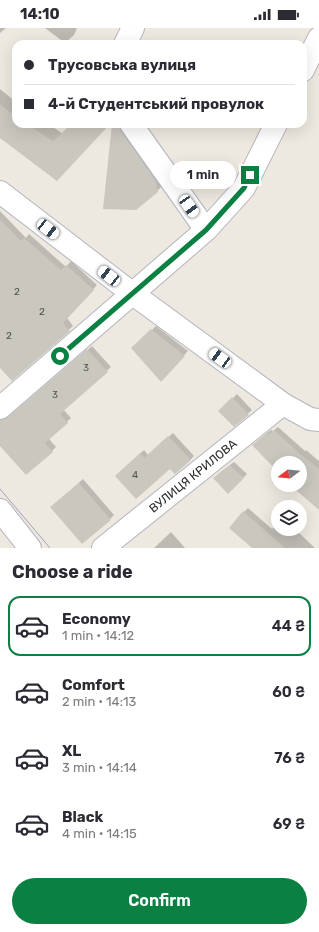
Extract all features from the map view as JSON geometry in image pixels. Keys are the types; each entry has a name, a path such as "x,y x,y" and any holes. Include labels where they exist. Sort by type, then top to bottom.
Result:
{"street":[{"path":"127,40 133,28"},
{"path":"307,62 319,38"},
{"path":"134,128 206,230"},
{"path":"0,408 206,230 244,188 274,128"},
{"path":"0,192 133,294 283,404 310,419 319,420"},
{"name":"ВУЛИЦЯ КРИЛОВА","path":"102,548 283,404"},
{"path":"0,510 30,548"}],"building":[{"path":"0,104 12,114 12,128 33,128 53,141 68,128 106,128 57,181 0,138"},
{"path":"112,128 120,128 155,180 158,192 136,210 103,209"},
{"path":"0,219 21,241 24,238 61,270 66,265 94,290 63,323 70,331 12,381 0,368"},
{"path":"151,329 185,356 161,382 131,348"},
{"path":"87,349 108,372 60,414 68,423 45,443 53,452 26,475 0,446 0,420 8,417"},
{"path":"232,397 249,415 234,427 218,411"},
{"path":"274,430 303,456 271,456 271,465 252,445 267,433 268,435"},
{"path":"168,436 191,460 175,474 170,469 136,499 115,476 140,453 144,458"},
{"path":"307,459 319,469 319,510 298,492 307,492"},
{"path":"230,465 244,478 228,494 213,478"},
{"path":"79,483 111,520 82,544 50,507"},
{"path":"243,511 285,548 252,548 229,528"}],"tram line":[{"path":"0,489 50,548"}],"route":[{"path":"60,356 206,230 244,188 250,175"}]}
